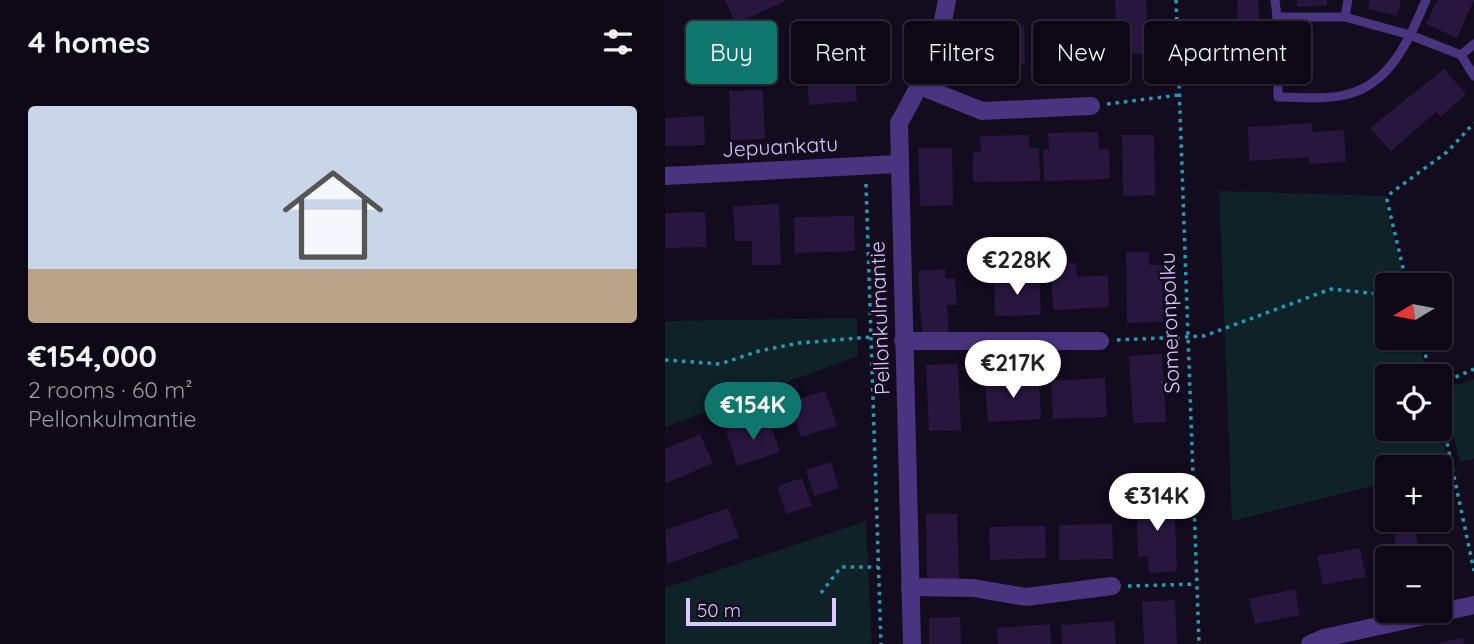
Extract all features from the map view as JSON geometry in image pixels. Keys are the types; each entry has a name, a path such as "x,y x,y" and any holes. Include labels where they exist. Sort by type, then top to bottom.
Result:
{"street":[{"name":"Pellonkulmantie","path":"912,644 899,122 920,86 941,35 947,0"},
{"path":"920,86 982,111 1091,106"},
{"name":"Jepuankatu","path":"665,176 898,164"},
{"path":"903,341 1100,341"},
{"path":"910,587 973,588 1026,597 1112,586"},
{"path":"1310,644 1324,638 1474,606"}],"lane":[{"path":"1275,0 1278,97 1344,96 1367,86 1392,66 1411,35 1426,0"},
{"path":"1345,17 1348,0"},
{"path":"1277,17 1345,17 1411,35 1461,55 1474,76"},
{"path":"1461,55 1474,44"}],"path":[{"name":"Someronpolku","path":"1176,0 1199,644"},
{"path":"1091,106 1178,95"},
{"path":"1404,273 1387,200 1391,193 1447,152 1474,123"},
{"path":"865,166 881,644"},
{"path":"1100,341 1205,337 1331,289 1375,294"},
{"path":"665,360 720,364 759,351 799,343 871,337"},
{"path":"1452,379 1474,369"},
{"path":"1447,441 1474,571"},
{"path":"821,593 841,567 879,567"},
{"path":"1112,586 1196,584"}],"shaded area":[{"path":"1219,191 1387,196 1385,201 1402,273 1375,273 1375,350 1421,350 1424,364 1375,364 1375,441 1443,441 1446,455 1375,455 1375,485 1232,521"},
{"path":"857,318 858,356 665,427 665,321"},
{"path":"1474,379 1474,459 1460,462 1452,430 1452,387"},
{"path":"866,521 872,644 665,644 665,588"}],"building":[{"path":"725,0 787,0 742,21 735,21"},
{"path":"1115,0 1146,0 1144,53 1130,54 1130,21 1116,21"},
{"path":"1237,0 1258,0 1259,21 1238,21"},
{"path":"1297,0 1327,0 1327,5 1297,7"},
{"path":"1370,0 1401,0 1397,16 1368,9"},
{"path":"1437,0 1474,0 1457,38 1426,24"},
{"path":"1092,19 1092,21 1044,21"},
{"path":"1019,25 1024,25 1025,64 1019,64"},
{"path":"1444,69 1466,94 1440,117 1436,112 1391,151 1370,128"},
{"path":"807,84 856,84 857,101 809,105"},
{"path":"763,90 765,139 731,140 729,91"},
{"path":"704,116 705,145 665,146 665,118"},
{"path":"1312,123 1313,132 1344,130 1346,162 1309,164 1309,157 1249,161 1248,127"},
{"path":"1098,132 1099,149 1109,149 1110,179 1044,181 1043,150 1049,149 1048,133"},
{"path":"1029,135 1029,148 1039,148 1040,181 973,182 973,153 981,152 980,136"},
{"path":"1122,135 1154,135 1155,195 1123,196"},
{"path":"918,148 952,148 953,205 920,206"},
{"path":"779,204 781,265 752,265 752,241 735,241 733,206"},
{"path":"705,212 707,247 665,248 665,213"},
{"path":"854,216 855,251 795,253 794,217"},
{"path":"1126,252 1149,252 1149,265 1162,265 1163,322 1127,323"},
{"path":"1076,263 1077,277 1108,275 1109,307 1053,310 1051,264"},
{"path":"945,269 946,279 955,278 957,305 947,305 949,334 922,336 918,271"},
{"path":"1039,277 1041,315 995,316 994,279"},
{"path":"1162,354 1166,422 1133,423 1129,356"},
{"path":"958,364 961,430 929,431 926,365"},
{"path":"1039,378 1041,419 988,422 985,381"},
{"path":"1105,378 1107,417 1053,419 1051,381"},
{"path":"825,391 837,426 801,437 789,402"},
{"path":"768,417 780,452 737,466 726,431"},
{"path":"700,434 713,463 665,484 665,449"},
{"path":"831,462 839,488 814,496 806,470"},
{"path":"802,478 812,506 786,514 777,486"},
{"path":"1174,497 1177,571 1149,573 1148,556 1138,557 1136,498"},
{"path":"728,508 739,538 667,564 665,530"},
{"path":"926,514 957,514 959,579 927,580"},
{"path":"1112,524 1113,559 1059,560 1059,525"},
{"path":"1045,526 1046,558 990,560 989,527"},
{"path":"1415,532 1418,546 1396,546 1394,535"},
{"path":"1360,548 1366,577 1323,585 1317,556"},
{"path":"1295,589 1300,615 1255,624 1249,599"},
{"path":"1175,600 1177,644 1144,644 1142,602"},
{"path":"960,617 961,644 929,644 929,618"},
{"path":"1114,621 1116,644 1062,644 1061,625"},
{"path":"1050,624 1051,644 998,644 997,628"},
{"path":"1463,638 1464,644 1438,644 1438,643"}]}
